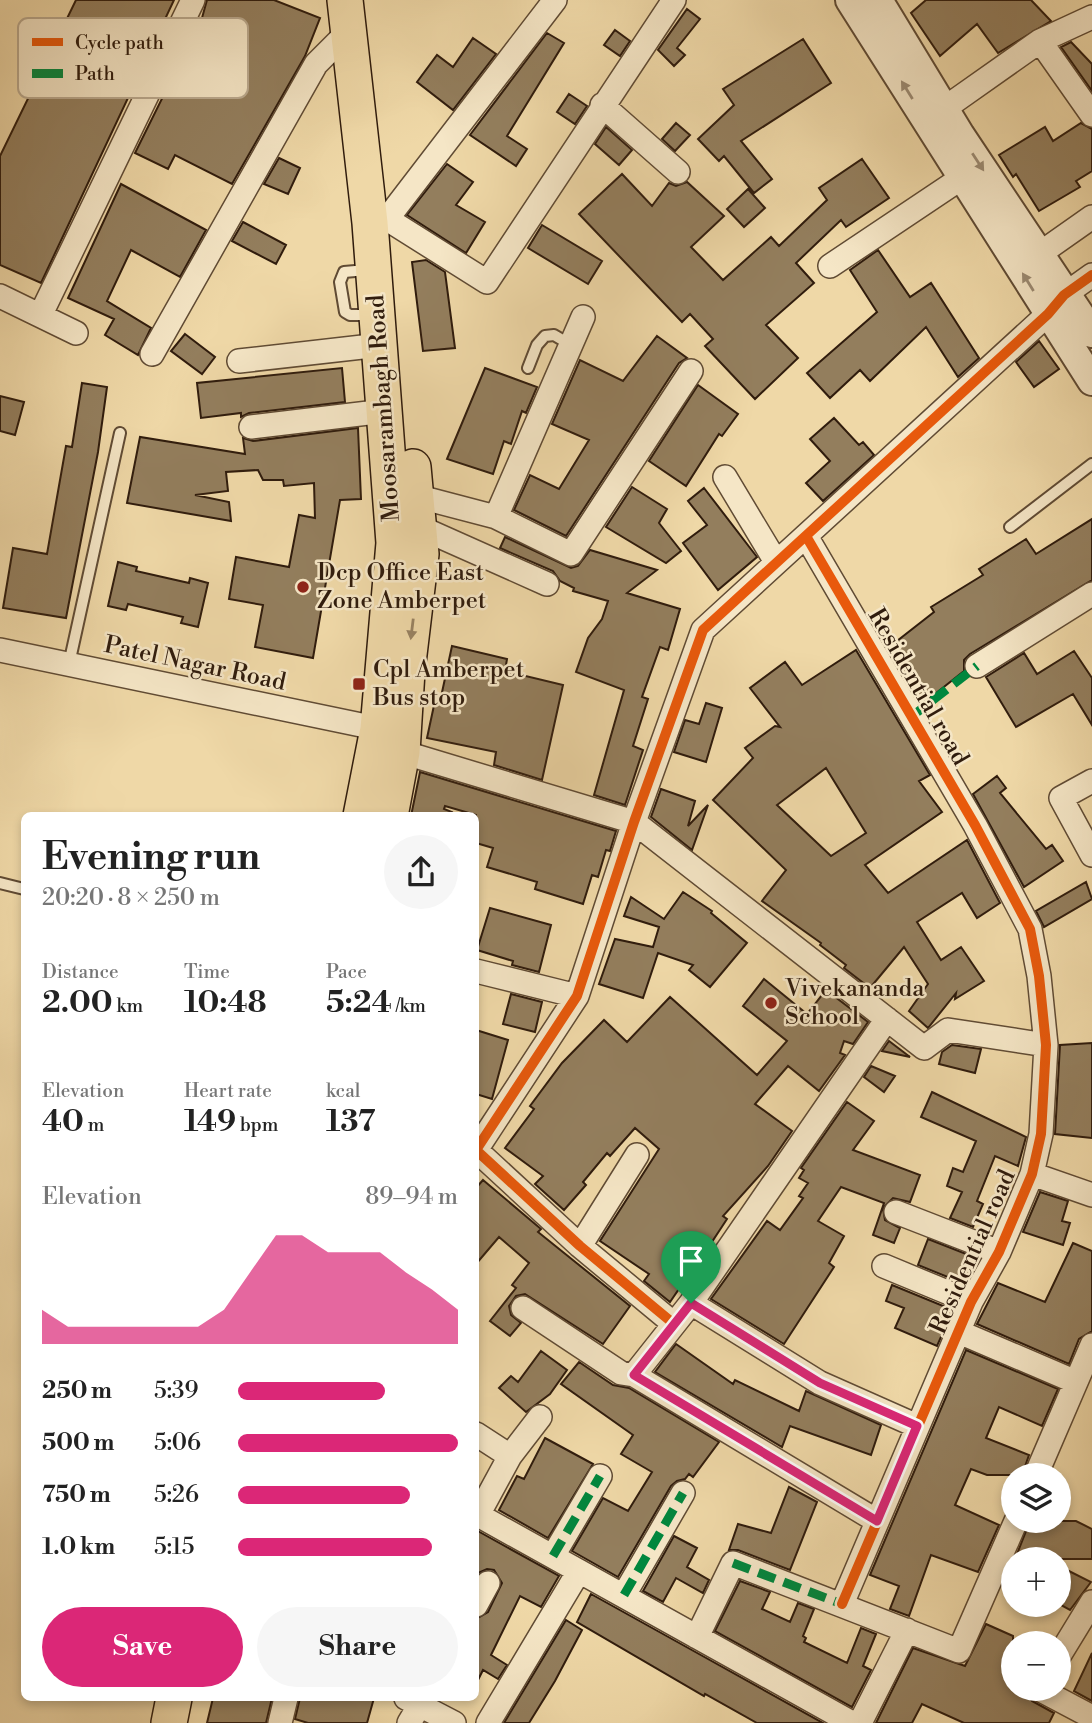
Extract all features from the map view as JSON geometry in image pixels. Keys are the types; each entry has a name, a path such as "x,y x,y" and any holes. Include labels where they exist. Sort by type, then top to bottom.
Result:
{"main road":[{"name":"Moosarambagh Road","path":"363,812 395,738 421,554 387,219 369,0"},
{"name":"Moosarambagh Road","path":"347,16 373,270 394,543 395,738 390,812"},
{"path":"169,1723 173,1701"},
{"path":"191,1723 195,1701"}],"street":[{"path":"184,18 193,0"},
{"path":"555,0 387,219 487,282 674,0"},
{"path":"850,0 963,177 1056,305 1091,328"},
{"path":"878,0 1038,255 1056,305 1092,381"},
{"path":"945,108 1082,12"},
{"path":"152,354 316,64 347,16"},
{"path":"1040,41 1092,115"},
{"path":"41,314 146,98"},
{"path":"602,105 678,172"},
{"path":"830,266 963,177"},
{"path":"1038,255 1092,217"},
{"path":"479,1145 577,996 634,822 702,629 1092,275"},
{"path":"0,296 76,333"},
{"path":"496,517 583,317"},
{"path":"239,361 378,330"},
{"path":"417,512 496,517 571,554 691,371"},
{"path":"251,427 385,411"},
{"path":"725,477 776,562"},
{"path":"417,512 547,584"},
{"name":"Residential road","path":"806,536 975,825 1030,929 1039,975 1046,1045 1041,1134 1032,1174 999,1252 971,1302 842,1604"},
{"path":"977,666 1092,594"},
{"name":"Patel Nagar Road","path":"0,650 395,738 634,822"},
{"path":"1092,781 1061,798 1092,855"},
{"path":"634,822 924,1048 948,1030 1046,1045"},
{"path":"479,972 577,996"},
{"path":"634,1375 691,1303 887,1019"},
{"path":"479,1153 580,1247 674,1324"},
{"path":"580,1247 637,1156"},
{"path":"1032,1174 1092,1195"},
{"path":"896,1212 999,1252"},
{"path":"884,1266 971,1302"},
{"path":"691,1303 820,1383 917,1426"},
{"path":"523,1308 621,1373 634,1375 877,1521"},
{"name":"Residential road","path":"959,1332 1076,1382"},
{"path":"1041,1463 1092,1345"},
{"path":"479,1512 510,1457 540,1417"},
{"path":"479,1436 510,1457"},
{"path":"553,1556 600,1476"},
{"path":"624,1595 683,1493"},
{"path":"479,1515 852,1723"},
{"path":"696,1637 733,1563 960,1651 1011,1533"},
{"path":"488,1723 579,1571"},
{"path":"479,1600 488,1583"},
{"path":"1071,1636 1092,1602"},
{"path":"860,1723 907,1630"},
{"path":"280,1723 285,1701"},
{"path":"1062,1701 1092,1717"},
{"path":"415,1706 454,1723"}],"lane":[{"path":"528,368 537,345 545,336 554,335 571,345"},
{"path":"69,664 120,433"},
{"path":"1010,527 1092,464"},
{"path":"0,883 21,888"}],"building":[{"path":"76,0 174,0 166,18 67,18"},
{"path":"207,0 274,0 320,18 305,56 232,184 175,155 168,169 135,153 162,98 248,98 248,18 202,18"},
{"path":"926,0 1031,0 1051,21 998,53 977,24 940,56 911,13"},
{"path":"687,9 700,19 677,48 685,55 674,66 658,50"},
{"path":"615,30 630,41 620,56 604,45"},
{"path":"547,33 564,43 507,136 527,149 516,166 470,135"},
{"path":"473,38 496,54 453,110 417,82 437,55 453,67"},
{"path":"803,39 831,83 741,141 772,179 754,193 724,156 719,161 698,139 734,105 723,89"},
{"path":"1071,42 1092,64 1092,91 1061,47"},
{"path":"569,94 587,106 575,124 557,112"},
{"path":"28,98 128,98 41,283 0,265 0,156"},
{"path":"676,123 690,135 675,151 662,139"},
{"path":"1081,123 1092,129 1092,171 1076,181 1080,187 1039,211 1016,174 1013,177 999,155 1045,127 1053,141"},
{"path":"606,127 632,150 619,165 595,144"},
{"path":"279,158 300,168 288,194 264,184"},
{"path":"862,159 889,198 846,227 841,220 796,263 814,283 766,325 798,358 755,399 705,346 713,339 690,314 682,322 579,214 622,174 652,206 669,183 676,186 687,182 724,216 691,247 723,280 771,237 779,246 827,200 819,188"},
{"path":"447,164 473,182 456,205 485,222 466,253 407,215"},
{"path":"121,184 206,230 180,277 131,250 107,301 151,328 138,355 105,335 114,319 68,298"},
{"path":"748,189 765,208 744,227 727,209"},
{"path":"243,222 286,245 276,264 232,241"},
{"path":"542,225 602,261 588,284 528,248"},
{"path":"878,250 910,297 931,283 979,358 958,377 926,327 870,381 860,370 830,398 807,373 877,312 850,270"},
{"path":"426,260 445,272 455,348 423,351 412,262"},
{"path":"185,334 215,357 202,374 171,351"},
{"path":"657,336 687,358 679,363 566,536 514,510 530,475 559,489 589,440 552,424 580,360 623,381"},
{"path":"1039,341 1059,369 1034,387 1016,362"},
{"path":"342,368 345,402 249,413 241,417 241,413 201,418 197,383"},
{"path":"485,368 537,387 526,413 522,411 511,444 504,441 493,474 447,459"},
{"path":"82,383 107,387 98,452 66,618 3,608 13,548 47,554 66,446 72,447"},
{"path":"698,385 738,414 722,436 719,434 686,486 649,461"},
{"path":"0,396 24,402 15,435 0,431"},
{"path":"834,418 859,445 863,442 874,455 823,501 806,483 830,461 810,439"},
{"path":"358,428 361,499 340,500 313,658 255,647 263,605 229,599 236,557 289,567 299,515 315,518 314,483 284,486 283,480 263,480 258,470 226,472 228,491 195,495 229,502 231,521 127,503 140,437 245,454 243,438 253,441"},
{"path":"632,487 667,509 659,523 681,551 666,563 606,527"},
{"path":"704,488 757,557 718,590 683,543 707,525 688,501"},
{"path":"1092,519 1092,580 970,654 964,660 964,671 921,705 888,648 934,612 931,607 983,575 979,569 1026,539 1036,554"},
{"path":"505,537 571,568 578,566 590,550 657,570 627,593 680,609 668,650 660,647 642,697 648,699 633,746 643,750 625,805 594,795 624,690 576,672 588,638 602,619 608,601 573,591 574,588 560,581 553,571 500,548"},
{"path":"118,562 137,567 136,571 189,583 190,578 208,583 198,627 181,623 183,617 128,604 126,610 108,606"},
{"path":"452,646 507,659 505,671 563,685 542,780 494,765 496,752 427,738 436,696 441,697"},
{"path":"856,650 930,775 919,781 942,812 865,865 888,893 967,840 1000,903 977,918 962,893 917,922 941,960 961,947 984,981 955,999 956,993 928,1028 909,1011 928,984 904,947 870,988 844,968 846,965 820,945 821,943 762,901 786,870 713,800 753,758 745,748 775,726 780,727 750,688 785,662 802,685","holes":["826,768 866,833 831,856 777,805"]},
{"path":"1074,651 1092,678 1092,725 1073,694 1016,727 986,677 1024,653 1037,674"},
{"path":"706,703 722,708 706,762 674,752 685,720 699,724"},
{"path":"420,772 616,831 610,851 606,850 598,877 592,875 583,904 535,889 537,882 487,867 493,848 479,844 479,812 466,812 445,806 444,809 452,812 412,812"},
{"path":"997,776 1006,788 1000,793 1046,849 1052,845 1063,861 1024,887 973,794"},
{"path":"661,789 695,801 688,826 708,805 692,850 651,817"},
{"path":"1086,882 1092,899 1044,927 1036,911"},
{"path":"683,892 712,911 711,913 747,943 710,987 689,970 693,965 658,953 643,998 599,984 615,939 653,947 659,927 624,916 631,897 664,919"},
{"path":"490,908 551,925 539,972 512,965 513,961 479,951"},
{"path":"764,979 807,1014 826,990 868,1022 853,1044 844,1041 840,1053 845,1055 819,1091 788,1066 755,1104 792,1131 768,1166 723,1216 727,1219 706,1251 709,1253 684,1288 681,1286 670,1302 644,1281 649,1274 600,1241 659,1149 635,1128 610,1156 607,1153 583,1182 586,1185 564,1210 535,1184 543,1176 505,1148 534,1109 530,1106 562,1063 604,1020 627,1042 670,997 757,1075 787,1041 743,1006"},
{"path":"511,994 542,1002 535,1032 503,1024"},
{"path":"479,1031 508,1040 492,1099 479,1095"},
{"path":"889,1041 910,1057 882,1051"},
{"path":"1092,1043 1092,1138 1055,1134 1060,1045"},
{"path":"952,1045 981,1049 975,1073 939,1064 942,1052"},
{"path":"871,1066 895,1076 884,1092 864,1077"},
{"path":"932,1092 1026,1137 1018,1166 995,1156 977,1201 983,1204 973,1227 950,1218 962,1192 947,1186 953,1168 963,1172 976,1141 921,1117"},
{"path":"847,1102 874,1121 853,1150 920,1175 910,1202 893,1198 883,1208 885,1220 900,1228 894,1243 873,1235 884,1203 841,1187 818,1221 844,1236 829,1263 834,1267 784,1344 711,1299 767,1221 780,1230 803,1198 799,1196 808,1183 799,1178 804,1170 801,1168"},
{"path":"483,1180 541,1229 538,1232 630,1306 603,1344 525,1294 516,1296 509,1306 511,1315 521,1323 510,1336 490,1321 516,1288 512,1285 529,1263 499,1237 479,1260 479,1185"},
{"path":"1040,1192 1068,1201 1062,1221 1070,1223 1063,1245 1023,1232"},
{"path":"928,1239 979,1259 965,1284 918,1265"},
{"path":"1073,1243 1092,1251 1092,1331 1079,1339 1069,1364 977,1324 998,1283 1045,1302"},
{"path":"892,1285 953,1310 937,1346 895,1328 904,1308 886,1301"},
{"path":"676,1344 733,1384 735,1380 799,1411 806,1391 881,1425 871,1455 790,1426 782,1447 655,1372"},
{"path":"966,1350 1058,1389 1042,1426 999,1407 986,1438 1029,1455 1026,1463 1001,1463 1001,1475 987,1475 971,1469 955,1505 999,1525 978,1572 931,1555 909,1616 890,1609 899,1586 870,1575"},
{"path":"541,1351 567,1370 550,1394 526,1412 499,1388 511,1376 518,1382"},
{"path":"579,1362 613,1385 629,1388 719,1442 693,1477 689,1474 671,1486 618,1577 572,1551 603,1498 628,1511 652,1472 621,1454 633,1435 561,1384"},
{"path":"545,1438 593,1464 548,1538 499,1510 517,1476 524,1479"},
{"path":"789,1487 817,1502 790,1570 738,1550 729,1550 738,1524 771,1533"},
{"path":"1071,1521 1092,1529 1092,1559 1071,1559 1071,1547 1020,1547 1025,1533 1071,1533"},
{"path":"479,1532 559,1576 541,1607 520,1596 491,1655 507,1665 498,1679 483,1670 479,1678 479,1617 488,1612 502,1583 494,1570 487,1569 479,1573"},
{"path":"674,1536 697,1548 687,1567 709,1580 703,1593 676,1578 663,1602 643,1591"},
{"path":"1071,1572 1091,1582 1071,1609"},
{"path":"740,1581 770,1592 762,1609 790,1622 798,1603 814,1609 803,1636 806,1638 804,1642 847,1663 861,1628 876,1634 863,1666 871,1670 852,1707 715,1631"},
{"path":"591,1594 823,1723 757,1723 705,1694 704,1696 577,1622"},
{"path":"566,1620 582,1630 555,1681 529,1723 504,1723"},
{"path":"986,1624 1002,1631 1001,1701 1032,1701 1054,1713 1049,1723 964,1723 922,1704 912,1723 876,1723 913,1648 965,1666"},
{"path":"1092,1653 1092,1701 1074,1691"},
{"path":"212,1701 271,1701 266,1723 207,1723"},
{"path":"299,1701 373,1701 367,1723 308,1723 295,1719"}],"marked path":[{"path":"911,717 977,666"},
{"path":"553,1556 600,1476"},
{"path":"624,1595 683,1493"},
{"path":"733,1563 842,1604"}],"cycle path":[{"path":"479,1145 577,996 634,822 703,630 1048,314 1064,295 1092,275"},
{"path":"806,536 975,825 1030,929 1039,976 1046,1045 1041,1134 1032,1174 999,1252 971,1302 842,1604"},
{"path":"479,1153 580,1246 674,1324"}],"place":[{"name":"Dcp Office East Zone Amberpet","path":"303,587"},
{"name":"Cpl Amberpet Bus stop","path":"359,684"},
{"name":"Vivekananda School","path":"771,1003"}],"route":[{"path":"691,1303 820,1383 917,1426 877,1521 634,1375 691,1303"}]}
